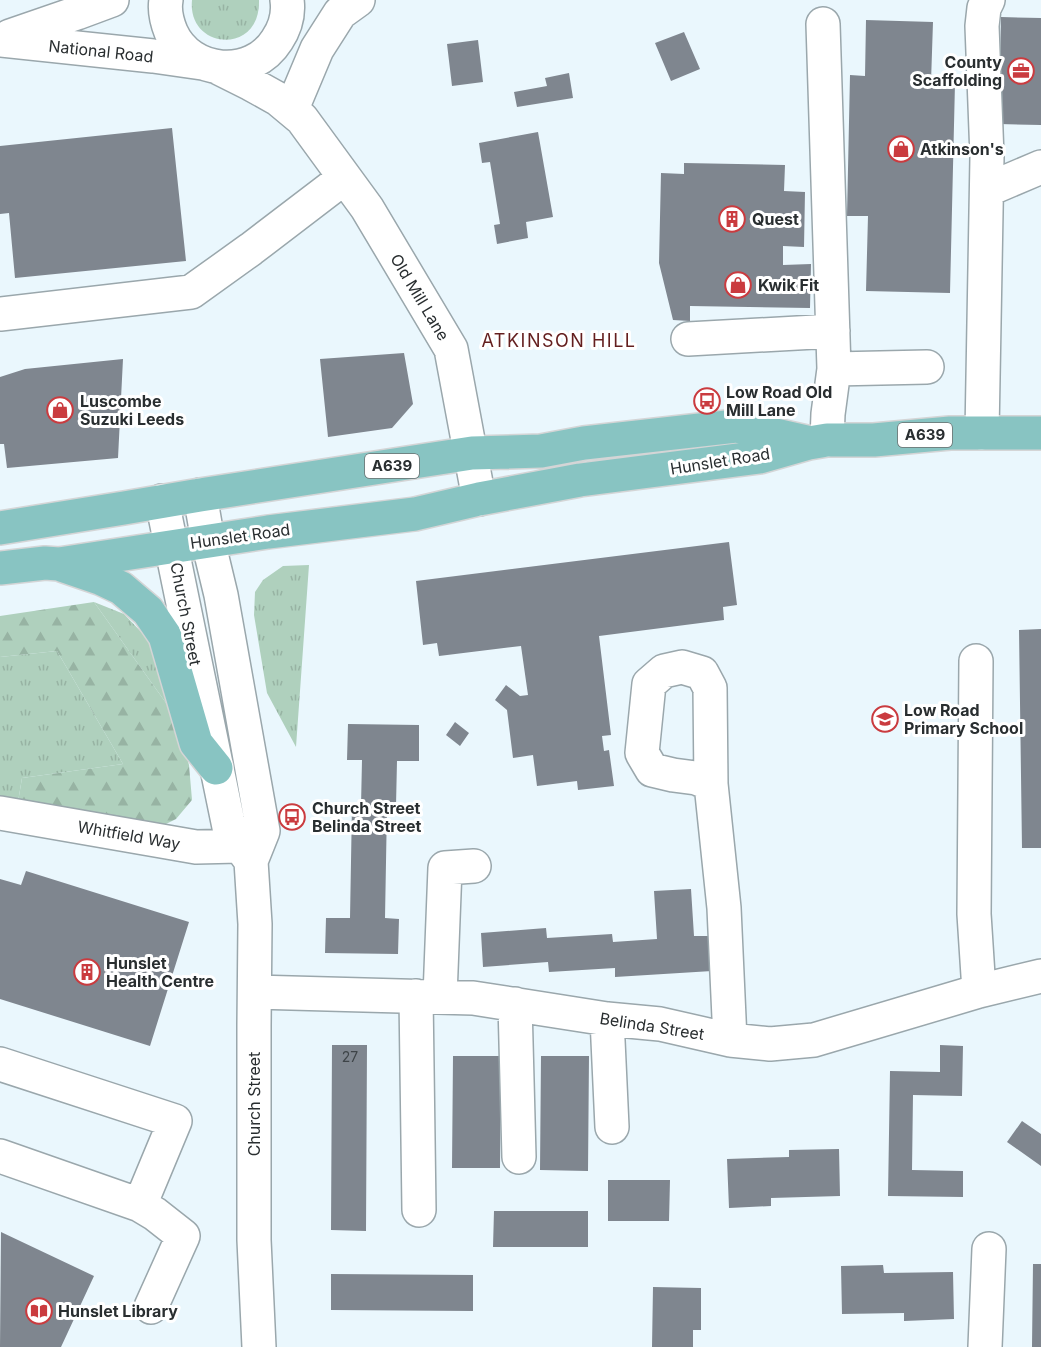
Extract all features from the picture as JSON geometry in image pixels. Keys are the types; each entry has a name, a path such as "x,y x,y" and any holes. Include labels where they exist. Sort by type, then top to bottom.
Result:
{"main road":[{"name":"Hunslet Road","path":"0,528 472,453 541,451 584,442 736,426 818,441"},
{"name":"A639","path":"818,441 874,440 950,433 1041,433"},
{"name":"Hunslet Road","path":"0,568 45,563 59,564 268,532 415,514 580,480 760,457 818,441"},
{"path":"59,564 121,588 148,612 165,636 196,743 216,768"}],"street":[{"name":"National Road","path":"0,40 112,0"},
{"path":"166,0 167,23 175,40 186,53 210,65 237,67 256,61 272,48 285,18 336,0"},
{"path":"299,109 317,49 340,13 358,0"},
{"path":"982,433 987,157 982,26 984,8 988,0"},
{"name":"Old Mill Lane","path":"285,18 290,76 299,109 366,208 452,349 479,499"},
{"path":"818,441 828,414 834,369 823,24"},
{"name":"National Road","path":"0,40 153,56 210,65"},
{"name":"Old Mill Lane","path":"210,65 299,109"},
{"path":"987,190 1041,166"},
{"path":"0,314 190,292 344,178"},
{"path":"688,339 833,331"},
{"path":"834,369 927,367"},
{"name":"Church Street","path":"200,495 221,595 263,831 249,850 255,924 254,1240 259,1347"},
{"name":"Church Street","path":"162,501 230,832 249,850"},
{"path":"976,661 974,915 979,991"},
{"path":"711,784 724,909 730,1040"},
{"name":"Whitfield Way","path":"0,813 196,847 249,850"},
{"path":"419,1210 428,996 445,868 474,866"},
{"name":"Belinda Street","path":"255,992 473,998 607,1019 660,1024 730,1040 770,1044 814,1040 979,991 1041,976"},
{"path":"516,1004 519,1157"},
{"path":"607,1019 612,1126"},
{"path":"0,1064 175,1121 140,1205"},
{"path":"0,1156 140,1205 183,1236 151,1307"},
{"path":"985,1347 989,1248"}],"green space":[{"path":"192,0 259,0 256,18 249,31 237,38 224,40 212,37 201,29 194,17"},
{"path":"309,565 296,747 267,693 254,615 255,592 263,580 283,566"},
{"path":"94,602 124,614 146,637 159,658 176,717"},
{"path":"94,602 176,717 189,765 192,800 176,819 160,827 17,808 22,778 123,764 57,651 0,657 0,616"},
{"path":"57,651 123,764 22,778 17,808 0,805 0,657"}],"building":[{"name":"County Scaffolding","path":"1001,17 1041,18 1041,125 999,124"},
{"name":"Atkinson's","path":"866,20 933,22 931,82 955,83 950,293 866,291 868,216 847,216 850,75 865,76"},
{"path":"684,32 700,69 671,81 655,43"},
{"path":"478,40 483,82 452,86 447,44"},
{"path":"569,73 573,98 517,107 514,92 547,86 545,78"},
{"path":"172,128 186,261 15,278 9,213 0,214 0,146"},
{"path":"538,132 553,217 526,222 528,238 497,244 494,225 500,224 490,162 482,163 479,143"},
{"name":"Quest","path":"684,163 785,165 784,191 805,192 804,247 783,246 783,265 811,264 810,308 690,306 690,321 673,320 659,263 661,173 684,174"},
{"path":"404,353 413,404 392,428 328,437 320,359"},
{"name":"Luscombe Suzuki Leeds","path":"123,359 118,458 7,468 4,444 0,444 0,377 25,369"},
{"path":"729,542 737,605 723,607 724,620 599,636 611,735 602,736 604,751 609,750 614,786 578,790 577,781 537,786 533,755 513,758 507,710 495,700 506,685 520,696 528,695 521,646 439,656 437,643 423,645 416,581"},
{"path":"1041,629 1041,848 1022,848 1019,630"},
{"path":"455,722 469,733 460,746 446,735"},
{"path":"348,724 419,725 419,761 397,761 396,806 387,806 385,918 399,919 398,954 325,953 326,918 350,918 352,805 361,806 362,760 347,760"},
{"name":"Hunslet Health Centre","path":"26,871 189,922 150,1046 0,999 0,879 21,885"},
{"path":"691,889 694,936 710,936 712,971 615,977 615,968 549,972 548,962 483,967 481,933 546,928 547,938 612,934 613,942 657,939 654,891"},
{"path":"332,1045 367,1045 366,1231 331,1230"},
{"path":"940,1045 963,1046 962,1096 913,1095 912,1170 963,1171 963,1197 888,1196 890,1071 940,1072"},
{"path":"453,1056 501,1056 500,1168 452,1168"},
{"path":"541,1056 589,1056 588,1171 540,1170"},
{"path":"1022,1121 1041,1134 1041,1166 1007,1142"},
{"path":"839,1149 840,1196 771,1198 771,1206 729,1208 727,1159 789,1157 789,1150"},
{"path":"608,1180 670,1180 669,1221 608,1221"},
{"path":"494,1211 588,1211 588,1247 493,1247"},
{"name":"Hunslet Library","path":"1,1232 94,1276 61,1347 0,1347"},
{"path":"1033,1264 1041,1264 1041,1347 1032,1347"},
{"path":"883,1265 884,1273 953,1272 954,1319 904,1321 904,1313 842,1314 841,1266"},
{"path":"331,1274 473,1275 473,1311 331,1310"},
{"path":"653,1287 701,1288 701,1330 693,1330 693,1347 652,1347"}],"place":[{"name":"County Scaffolding","path":"1021,71"},
{"name":"Atkinson's","path":"901,149"},
{"name":"Quest","path":"732,219"},
{"name":"Kwik Fit","path":"738,285"},
{"name":"Low Road Old Mill Lane","path":"707,401"},
{"name":"Luscombe Suzuki Leeds","path":"60,410"},
{"name":"Low Road Primary School","path":"885,719"},
{"name":"Church Street Belinda Street","path":"292,817"},
{"name":"Hunslet Health Centre","path":"87,972"},
{"name":"Hunslet Library","path":"39,1311"}],"district":[{"name":"ATKINSON HILL","path":"559,341"}]}
